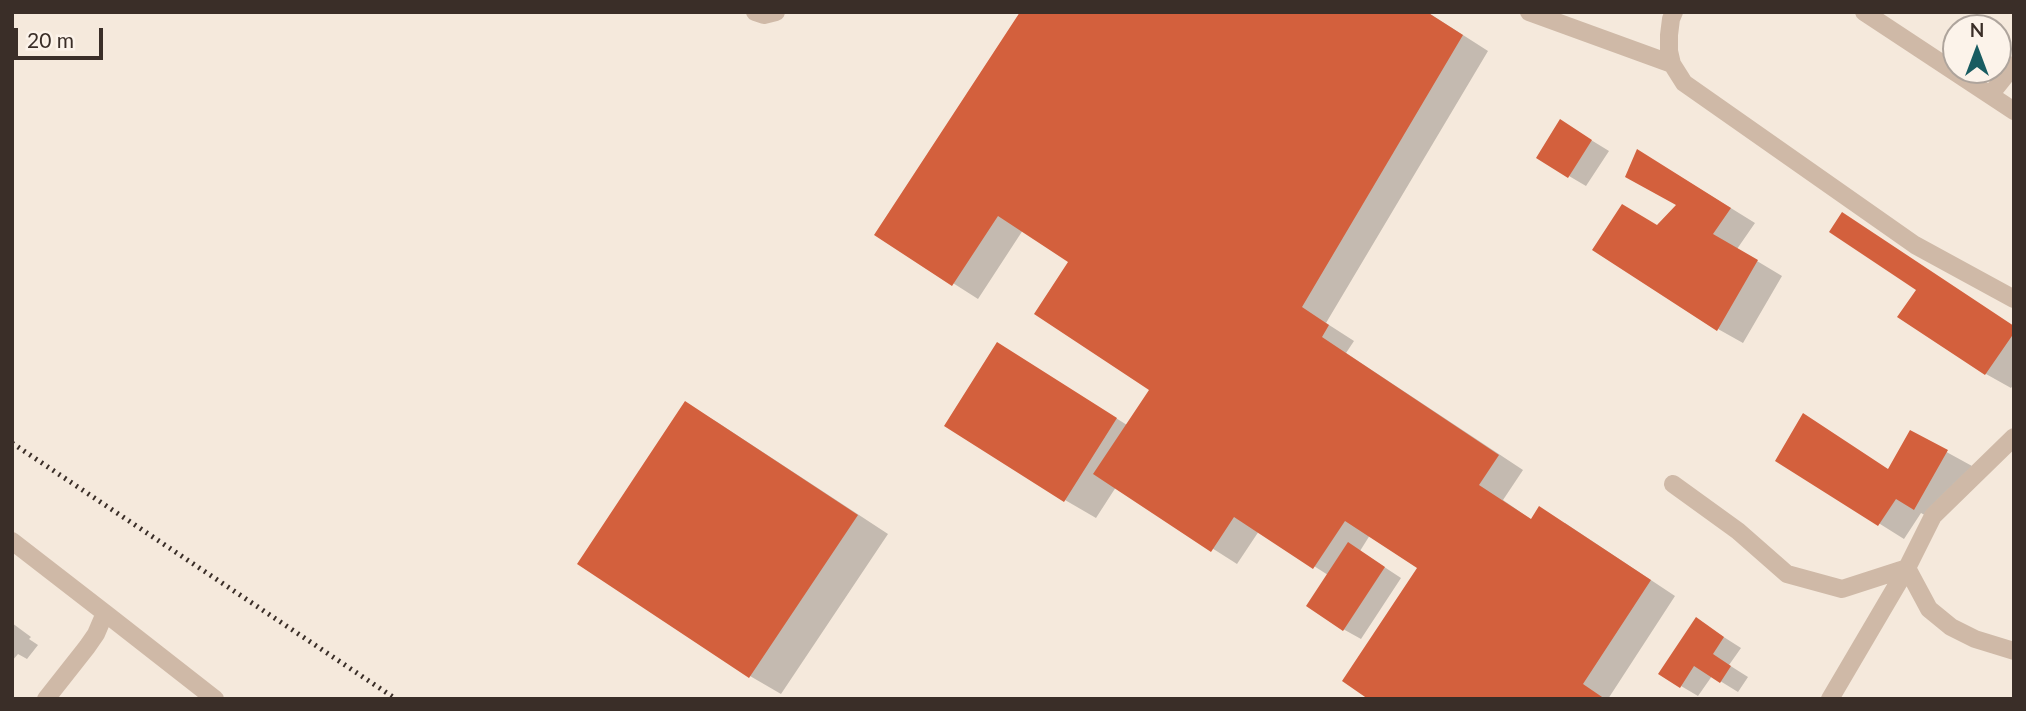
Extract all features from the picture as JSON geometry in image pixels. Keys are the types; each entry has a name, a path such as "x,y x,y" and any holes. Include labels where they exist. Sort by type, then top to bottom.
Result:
{"street":[{"path":"755,12 764,15 776,12"},
{"path":"1529,12 1672,64"},
{"path":"1674,12 1669,51 1672,64 1684,82 1915,245 2014,299"},
{"path":"1864,12 2014,111"},
{"path":"1990,95 2014,65"},
{"path":"1830,699 1907,568 1933,516 2014,437"},
{"path":"1673,484 1738,531 1787,574 1842,589 1907,568"},
{"path":"12,541 215,699"},
{"path":"1907,568 1929,609 1951,627 1975,639 2014,651"},
{"path":"46,699 87,648 105,612"}],"building":[{"path":"1020,12 1427,12 1463,35 1302,307 1329,325 1322,337 1499,455 1479,485 1531,519 1539,506 1651,580 1583,684 1605,699 1368,699 1342,681 1417,568 1345,521 1313,569 1234,517 1211,552 1093,474 1149,390 1034,314 1068,262 998,216 952,286 874,235"},
{"path":"1560,119 1592,140 1568,178 1536,158"},
{"path":"1637,149 1731,208 1713,234 1758,260 1717,331 1592,250 1622,204 1657,225 1676,205 1625,177"},
{"path":"1842,212 2014,326 2014,333 1985,375 1897,317 1916,290 1829,232"},
{"path":"997,342 1117,418 1064,502 944,426"},
{"path":"685,401 858,515 749,678 577,564"},
{"path":"1803,413 1888,469 1910,430 1948,450 1914,510 1896,499 1878,526 1775,461"},
{"path":"1348,542 1385,567 1343,631 1306,606"},
{"path":"1696,617 1724,637 1713,654 1731,666 1720,683 1694,666 1680,688 1658,674"}],"railway":[{"path":"12,443 396,699"}]}
